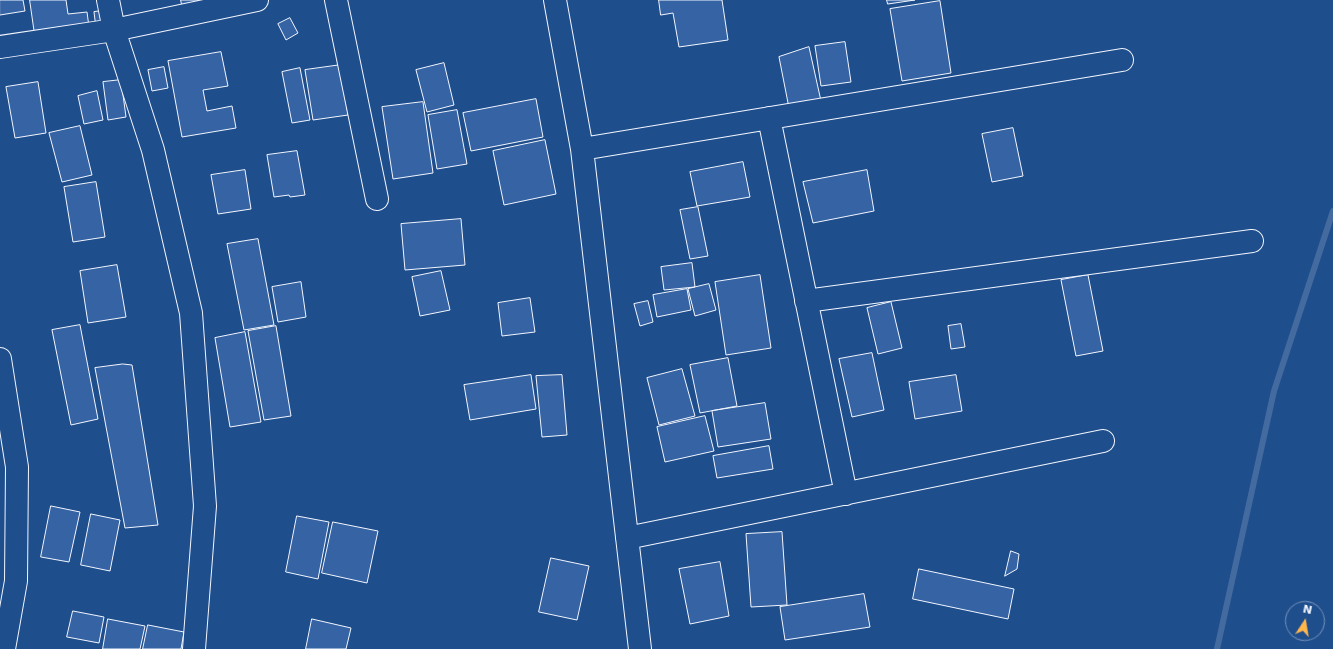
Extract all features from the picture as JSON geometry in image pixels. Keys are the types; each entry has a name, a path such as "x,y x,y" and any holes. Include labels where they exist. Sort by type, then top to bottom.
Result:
{"street":[{"path":"108,0 114,30 153,150 191,313 205,506 194,649"},
{"path":"0,47 114,30 257,0"},
{"path":"336,0 377,199"},
{"path":"555,0 582,148 640,649"},
{"path":"582,148 1122,60"},
{"path":"769,118 846,494"},
{"path":"806,301 1252,241"},
{"path":"0,359 17,467 16,581 4,649"},
{"path":"627,538 1103,441"}],"building":[{"path":"0,0 23,0 25,11 0,15"},
{"path":"30,0 66,0 68,14 87,12 89,27 35,35"},
{"path":"181,0 210,0 184,14"},
{"path":"659,0 722,0 728,40 679,47 673,13 661,15"},
{"path":"887,0 915,0 888,4"},
{"path":"940,1 951,73 902,81 890,9"},
{"path":"108,10 96,28 94,12"},
{"path":"290,18 298,33 286,40 278,24"},
{"path":"845,42 851,82 821,86 815,46"},
{"path":"809,47 821,101 789,108 779,57"},
{"path":"221,52 228,86 203,90 207,111 232,106 236,128 182,137 168,61"},
{"path":"444,63 454,105 427,112 416,70"},
{"path":"341,65 348,115 313,120 305,70"},
{"path":"164,67 168,88 152,91 148,70"},
{"path":"300,68 310,120 292,123 282,72"},
{"path":"121,80 126,117 108,120 103,82"},
{"path":"38,82 46,133 15,138 6,87"},
{"path":"97,91 103,120 84,124 78,96"},
{"path":"536,99 543,137 471,151 463,113"},
{"path":"423,102 433,173 393,179 382,107"},
{"path":"457,110 467,164 437,169 428,115"},
{"path":"80,126 92,175 62,182 49,133"},
{"path":"1013,128 1023,176 992,182 982,134"},
{"path":"545,140 556,194 504,205 493,151"},
{"path":"297,151 305,195 274,197 267,155"},
{"path":"743,162 750,197 697,206 690,172"},
{"path":"245,170 251,209 218,214 211,175"},
{"path":"867,170 874,211 813,223 803,182"},
{"path":"96,182 105,237 73,242 64,187"},
{"path":"698,207 708,256 690,259 680,210"},
{"path":"461,219 465,265 405,270 401,224"},
{"path":"258,239 274,325 244,330 227,244"},
{"path":"692,263 695,287 664,290 661,267"},
{"path":"117,265 126,317 88,323 80,271"},
{"path":"441,271 450,310 420,316 412,277"},
{"path":"760,275 771,348 726,355 715,282"},
{"path":"1088,275 1103,351 1076,356 1061,280"},
{"path":"301,282 306,317 278,322 272,287"},
{"path":"709,284 716,310 695,316 688,289"},
{"path":"687,289 691,310 657,317 653,295"},
{"path":"530,298 535,332 502,336 498,303"},
{"path":"648,301 653,322 640,326 634,304"},
{"path":"891,302 902,348 878,354 867,308"},
{"path":"961,324 965,347 951,349 948,326"},
{"path":"80,325 98,419 71,425 52,330"},
{"path":"276,326 291,416 264,420 248,331"},
{"path":"245,332 261,422 230,427 215,338"},
{"path":"872,353 884,410 852,417 839,359"},
{"path":"728,358 737,406 700,413 690,365"},
{"path":"123,364 132,365 158,525 125,528 95,368"},
{"path":"682,369 695,416 659,425 647,378"},
{"path":"531,375 536,409 470,420 464,385"},
{"path":"562,375 567,435 542,437 536,376"},
{"path":"956,375 962,411 915,419 909,382"},
{"path":"765,403 771,439 718,447 712,411"},
{"path":"705,416 714,451 665,462 657,427"},
{"path":"769,446 773,469 717,478 713,456"},
{"path":"51,506 80,512 69,562 41,557"},
{"path":"91,514 120,520 110,571 81,565"},
{"path":"297,516 329,522 318,579 286,572"},
{"path":"333,522 378,531 367,583 322,573"},
{"path":"782,532 787,605 751,607 746,534"},
{"path":"1011,551 1019,554 1017,569 1005,576"},
{"path":"551,558 589,566 577,620 539,612"},
{"path":"720,562 729,616 690,624 679,569"},
{"path":"919,569 1014,589 1008,619 913,599"},
{"path":"864,594 870,627 785,640 780,607"},
{"path":"73,611 104,617 99,643 67,637"},
{"path":"108,619 145,626 140,649 103,649"},
{"path":"312,619 351,628 346,649 306,649"},
{"path":"148,625 184,632 181,649 143,649"}],"waterway":[{"path":"1217,649 1274,391 1333,211"}]}
